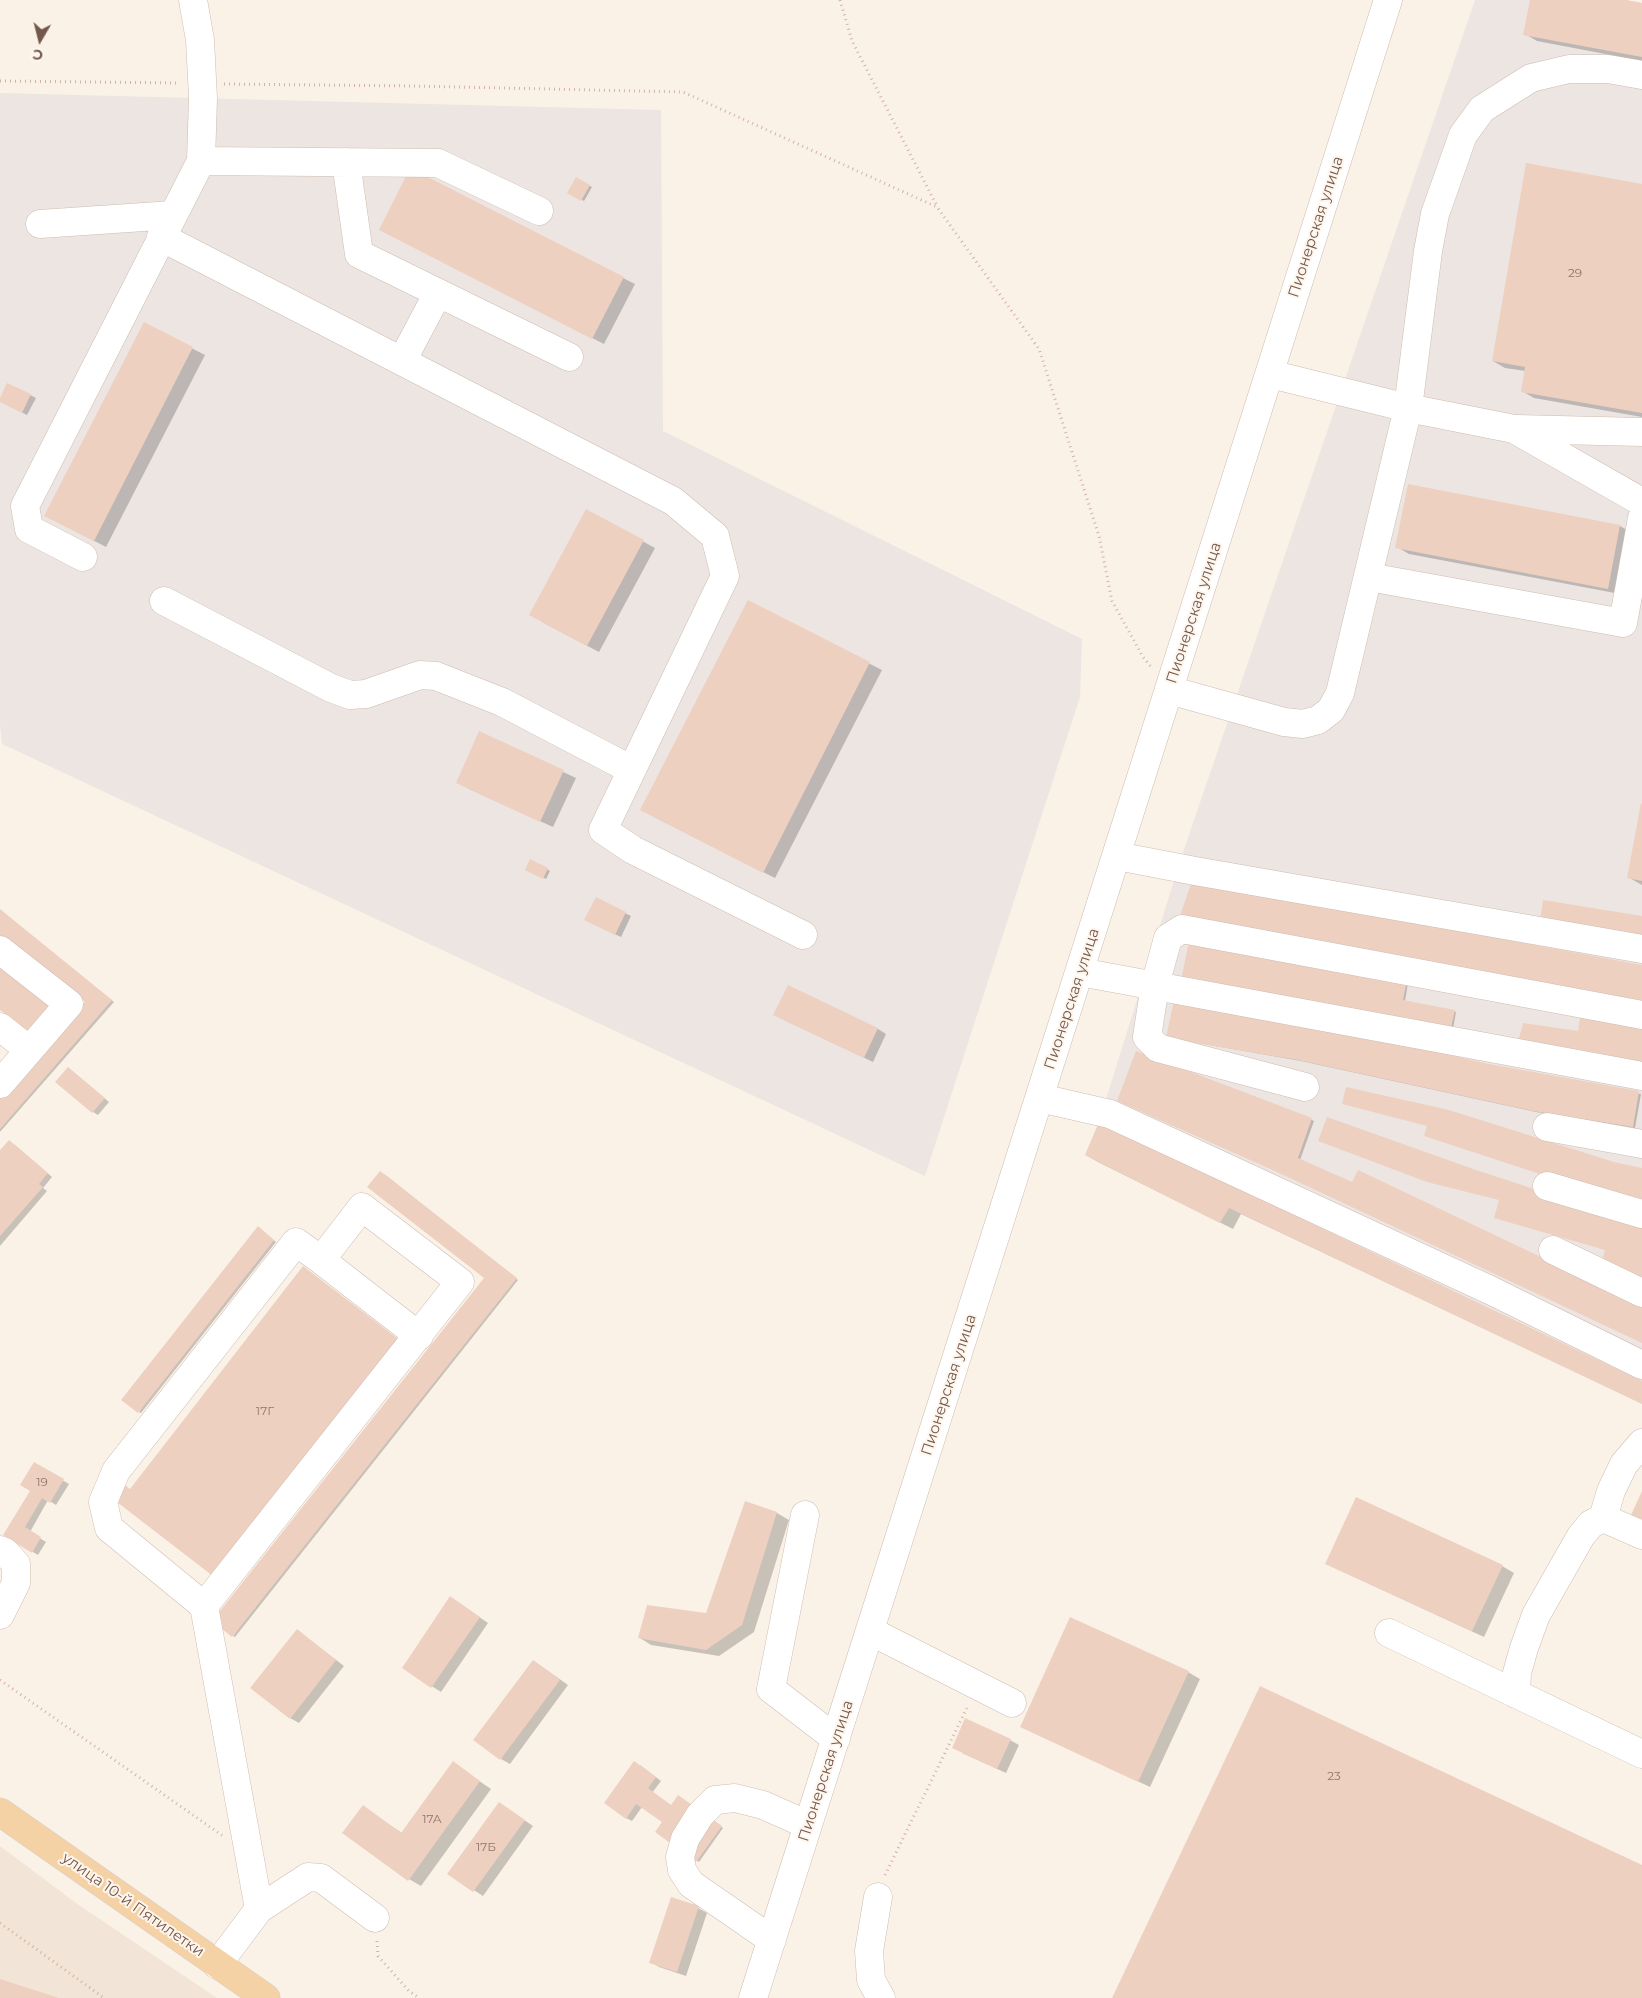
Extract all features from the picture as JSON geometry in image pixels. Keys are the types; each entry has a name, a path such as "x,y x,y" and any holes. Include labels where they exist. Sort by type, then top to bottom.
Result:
{"main road":[{"name":"улица 10-й Пятилетки","path":"0,1812 217,1965 255,1995"}],"street":[{"path":"83,557 29,529 25,506 201,161 202,83 200,40 193,0"},
{"name":"Пионерская улица","path":"753,1998 1388,0"},
{"path":"1169,690 1284,722 1302,724 1318,720 1331,710 1340,692 1408,408 1428,250 1435,214 1463,135 1482,109 1531,78 1569,69 1608,69 1642,76"},
{"path":"201,161 438,163 538,210"},
{"path":"346,162 359,254 569,357"},
{"path":"40,224 167,226 402,361 673,501 715,536 725,576 603,830 633,850 803,935"},
{"path":"402,361 438,293"},
{"path":"1270,374 1408,408 1514,429 1642,432"},
{"path":"1514,429 1642,502"},
{"path":"1369,577 1632,626 1642,518"},
{"path":"164,601 330,688 350,695 366,694 420,675 436,676 502,702 632,770"},
{"path":"1117,856 1642,949"},
{"path":"1305,1087 1158,1048 1147,1037 1154,985 1168,938 1182,929 1642,1015"},
{"path":"0,950 69,1004 0,1084"},
{"path":"1080,972 1642,1076"},
{"path":"0,1027 29,1050"},
{"path":"1040,1098 1110,1114 1492,1291 1642,1365"},
{"path":"1547,1127 1642,1144"},
{"path":"1547,1186 1642,1214"},
{"path":"204,1606 460,1282 362,1207 321,1260"},
{"path":"259,1909 204,1606 109,1528 103,1502 116,1471 296,1242 419,1336"},
{"path":"1553,1250 1642,1293"},
{"path":"1516,1694 1517,1674 1536,1615 1581,1536 1591,1524 1603,1518 1611,1491 1624,1464 1642,1443"},
{"path":"805,1515 771,1688 836,1739"},
{"path":"1603,1518 1642,1535"},
{"path":"0,1550 5,1552 16,1564 16,1583 0,1615"},
{"path":"870,1631 1012,1702"},
{"path":"1389,1633 1642,1754"},
{"path":"772,1940 691,1884 682,1870 680,1857 685,1840 700,1815 715,1800 736,1798 764,1805 808,1825"},
{"path":"217,1965 259,1909 308,1877 321,1878 375,1918"},
{"path":"878,1897 869,1951 871,1980 881,1998"}],"path":[{"path":"840,0 852,41 937,207 1039,349 1100,536 1112,601 1142,657 1169,690"},
{"path":"0,81 412,86 684,92 937,207"},
{"path":"0,1680 249,1855"},
{"path":"878,1897 887,1868 978,1685"},
{"path":"375,1918 378,1956 409,1991 419,1998"},
{"path":"0,1923 104,1998"}],"shaded area":[{"path":"1475,0 1626,0 1642,3 1642,1404 1229,1208 1220,1223 1085,1155 1099,1122 1181,858"},
{"path":"0,93 661,110 663,431 1082,639 1080,697 925,1176 2,744 0,725"},
{"path":"0,1846 76,1903 217,1998 0,1998"}],"building":[{"path":"1530,0 1626,0 1642,3 1642,57 1523,35"},
{"path":"1526,163 1642,184 1642,413 1521,392 1525,367 1492,361"},
{"path":"410,168 624,277 592,339 379,230"},
{"path":"576,177 590,185 581,201 567,193"},
{"path":"144,322 193,347 94,541 44,516"},
{"path":"7,383 31,394 22,413 0,402"},
{"path":"1408,484 1620,525 1608,589 1395,548"},
{"path":"586,509 644,540 587,646 529,615"},
{"path":"748,600 870,662 763,873 640,810"},
{"path":"479,731 564,770 540,822 456,783"},
{"path":"1642,804 1642,881 1627,878"},
{"path":"530,859 548,868 543,879 525,870"},
{"path":"1192,881 1642,965 1642,1006 1180,916"},
{"path":"596,897 626,912 615,935 584,920"},
{"path":"1543,900 1642,916 1642,937 1540,921"},
{"path":"0,909 112,1000 0,1129 0,1098 85,1002 0,936"},
{"path":"1189,942 1407,980 1403,1000 1455,1010 1451,1028 1181,980"},
{"path":"0,964 55,1006 32,1035 0,1010"},
{"path":"788,985 878,1028 864,1058 773,1015"},
{"path":"1174,1000 1360,1034 1489,1064 1639,1091 1633,1127 1533,1111 1298,1060 1166,1038"},
{"path":"1581,1012 1642,1022 1642,1063 1518,1042 1523,1023 1578,1031"},
{"path":"1136,1051 1312,1118 1298,1158 1352,1182 1358,1170 1642,1305 1642,1343 1277,1172 1117,1101"},
{"path":"68,1067 105,1098 92,1113 55,1082"},
{"path":"1346,1087 1449,1110 1614,1162 1642,1168 1642,1202 1546,1176 1424,1136 1427,1126 1342,1104"},
{"path":"1327,1117 1476,1170 1642,1224 1642,1281 1601,1264 1605,1250 1494,1218 1499,1200 1427,1182 1318,1141"},
{"path":"1099,1122 1642,1381 1642,1404 1229,1208 1220,1223 1085,1155"},
{"path":"9,1140 48,1173 39,1184 43,1187 0,1236 0,1150"},
{"path":"380,1171 517,1278 232,1637 212,1621 484,1278 367,1187"},
{"path":"258,1226 274,1240 138,1413 121,1400"},
{"path":"303,1266 397,1338 224,1561 218,1580 113,1499 124,1484 130,1489"},
{"path":"34,1462 64,1479 50,1503 42,1498 25,1527 41,1537 32,1553 3,1535 30,1491 20,1485"},
{"path":"1642,1491 1642,1520 1631,1515"},
{"path":"1356,1497 1503,1565 1472,1631 1325,1564"},
{"path":"745,1501 777,1512 742,1625 706,1650 638,1638 647,1605 706,1613"},
{"path":"450,1596 480,1617 431,1688 402,1668"},
{"path":"1070,1617 1189,1671 1138,1782 1020,1727"},
{"path":"297,1629 336,1660 290,1719 250,1688"},
{"path":"533,1660 560,1680 500,1760 473,1740"},
{"path":"1260,1686 1642,1865 1642,1998 1112,1998"},
{"path":"965,1718 1011,1739 997,1769 952,1748"},
{"path":"453,1761 480,1781 408,1881 342,1833 363,1805 401,1833"},
{"path":"634,1761 656,1777 648,1788 671,1805 678,1795 722,1826 696,1862 655,1832 662,1822 636,1804 626,1819 604,1803"},
{"path":"499,1802 525,1820 473,1892 447,1874"},
{"path":"671,1897 699,1906 677,1972 649,1963"},
{"path":"0,1979 59,1998 0,1998"}]}
